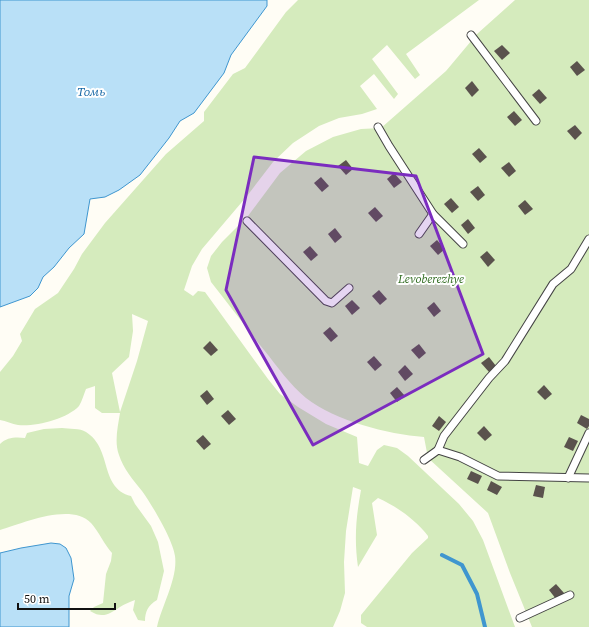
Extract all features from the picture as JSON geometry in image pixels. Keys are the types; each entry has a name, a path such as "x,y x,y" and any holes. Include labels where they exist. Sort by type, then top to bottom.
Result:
{"lane":[{"path":"471,35 536,121"},
{"path":"378,126 389,146 433,214 463,244"},
{"path":"419,234 433,214"},
{"path":"248,221 326,301 332,303 349,288"},
{"path":"424,460 438,450 444,436 489,378 505,361 553,284 571,269 589,239"},
{"path":"568,478 589,433"},
{"path":"438,450 460,457 498,476 589,478"},
{"path":"520,618 570,595"}],"highlighted area":[{"path":"254,157 416,176 483,354 313,445 226,290"}],"green space":[{"path":"298,0 479,0 406,54 420,75 415,79 387,45 372,59 398,94 394,99 374,74 360,86 377,109 362,114 339,118 319,126 293,143 273,162 247,196 202,249 192,266 184,290 193,296 198,291 205,292 280,394 326,424 357,437 359,463 368,466 377,450 384,445 397,448 408,456 459,504 473,521 483,540 515,627 367,627 361,623 361,615 412,553 428,538 428,536 418,524 405,514 378,498 372,503 377,535 358,567 356,528 361,490 353,487 346,531 344,562 345,593 340,611 333,627 157,627 172,582 175,556 166,532 156,514 121,460 117,439 120,413 102,413 95,408 95,386 86,389 79,406 74,411 59,418 33,425 16,425 0,420 0,372 13,356 22,341 20,334 35,309 58,293 82,254 105,223 166,154 204,121 204,112 233,74 245,68 286,12","holes":["132,314 148,321 137,361 120,412 112,373 129,357 133,331"]},
{"name":"Levoberezhye","path":"515,0 589,0 589,627 532,627 488,513 428,458 424,437 394,433 362,425 332,413 306,398 284,375 211,282 207,268 211,256 222,242 248,216 280,173 306,151 333,137 361,129 381,128 446,71 477,34"},
{"path":"62,428 84,431 94,439 100,448 114,485 121,492 131,496 151,526 158,542 164,571 157,600 151,604 148,609 145,621 138,620 133,610 135,600 106,615 99,615 90,611 94,607 103,603 106,574 111,561 112,553 106,546 97,530 91,523 82,517 72,514 59,514 34,519 0,530 0,444 12,438 25,438 27,433 44,429"}],"water":[{"name":"Томь","path":"0,0 267,0 267,6 231,55 224,73 194,113 180,121 169,138 140,175 119,190 105,197 90,199 84,234 43,277 38,288 30,296 0,307"},
{"path":"51,543 60,544 66,548 71,558 74,579 69,596 69,627 0,627 0,553"}],"building":[{"path":"502,45 510,53 502,60 494,51"},
{"path":"577,61 585,70 577,76 570,67"},
{"path":"472,81 479,90 472,97 465,88"},
{"path":"539,89 547,98 540,104 532,95"},
{"path":"514,111 522,120 515,126 507,117"},
{"path":"575,125 582,133 575,140 567,131"},
{"path":"479,148 487,157 480,163 472,154"},
{"path":"346,160 353,169 346,175 338,166"},
{"path":"509,162 516,171 509,177 501,168"},
{"path":"394,173 402,182 394,188 387,179"},
{"path":"321,177 329,186 322,192 314,183"},
{"path":"478,186 485,195 478,201 470,192"},
{"path":"451,198 459,207 452,213 444,204"},
{"path":"525,200 533,209 525,215 518,206"},
{"path":"375,207 383,216 376,222 368,213"},
{"path":"468,219 475,228 468,234 461,225"},
{"path":"335,228 342,237 335,243 328,234"},
{"path":"437,240 445,249 438,255 430,246"},
{"path":"310,246 318,255 311,261 303,252"},
{"path":"487,251 495,260 488,267 480,257"},
{"path":"379,290 387,299 380,305 372,296"},
{"path":"352,300 360,308 352,315 345,306"},
{"path":"434,302 441,311 434,317 427,308"},
{"path":"330,327 338,336 331,342 323,333"},
{"path":"210,341 218,350 211,356 203,348"},
{"path":"419,344 426,353 419,359 411,350"},
{"path":"374,356 382,365 375,371 367,362"},
{"path":"489,357 496,366 489,372 481,363"},
{"path":"405,365 413,374 405,381 398,372"},
{"path":"544,385 552,394 545,400 537,392"},
{"path":"397,387 405,396 397,402 390,393"},
{"path":"207,390 214,399 207,405 200,396"},
{"path":"228,410 236,419 229,425 221,416"},
{"path":"581,415 589,419 589,426 587,429 577,423"},
{"path":"439,416 446,422 439,431 432,426"},
{"path":"484,426 492,435 485,441 477,433"},
{"path":"203,435 211,444 204,450 196,441"},
{"path":"569,437 578,441 573,451 564,447"},
{"path":"471,471 482,476 478,484 467,479"},
{"path":"491,481 502,487 497,495 487,490"},
{"path":"536,485 545,487 543,498 533,496"},
{"path":"556,584 564,593 556,599 549,590"}],"waterway":[{"path":"442,555 462,565 477,594 485,627"}]}
